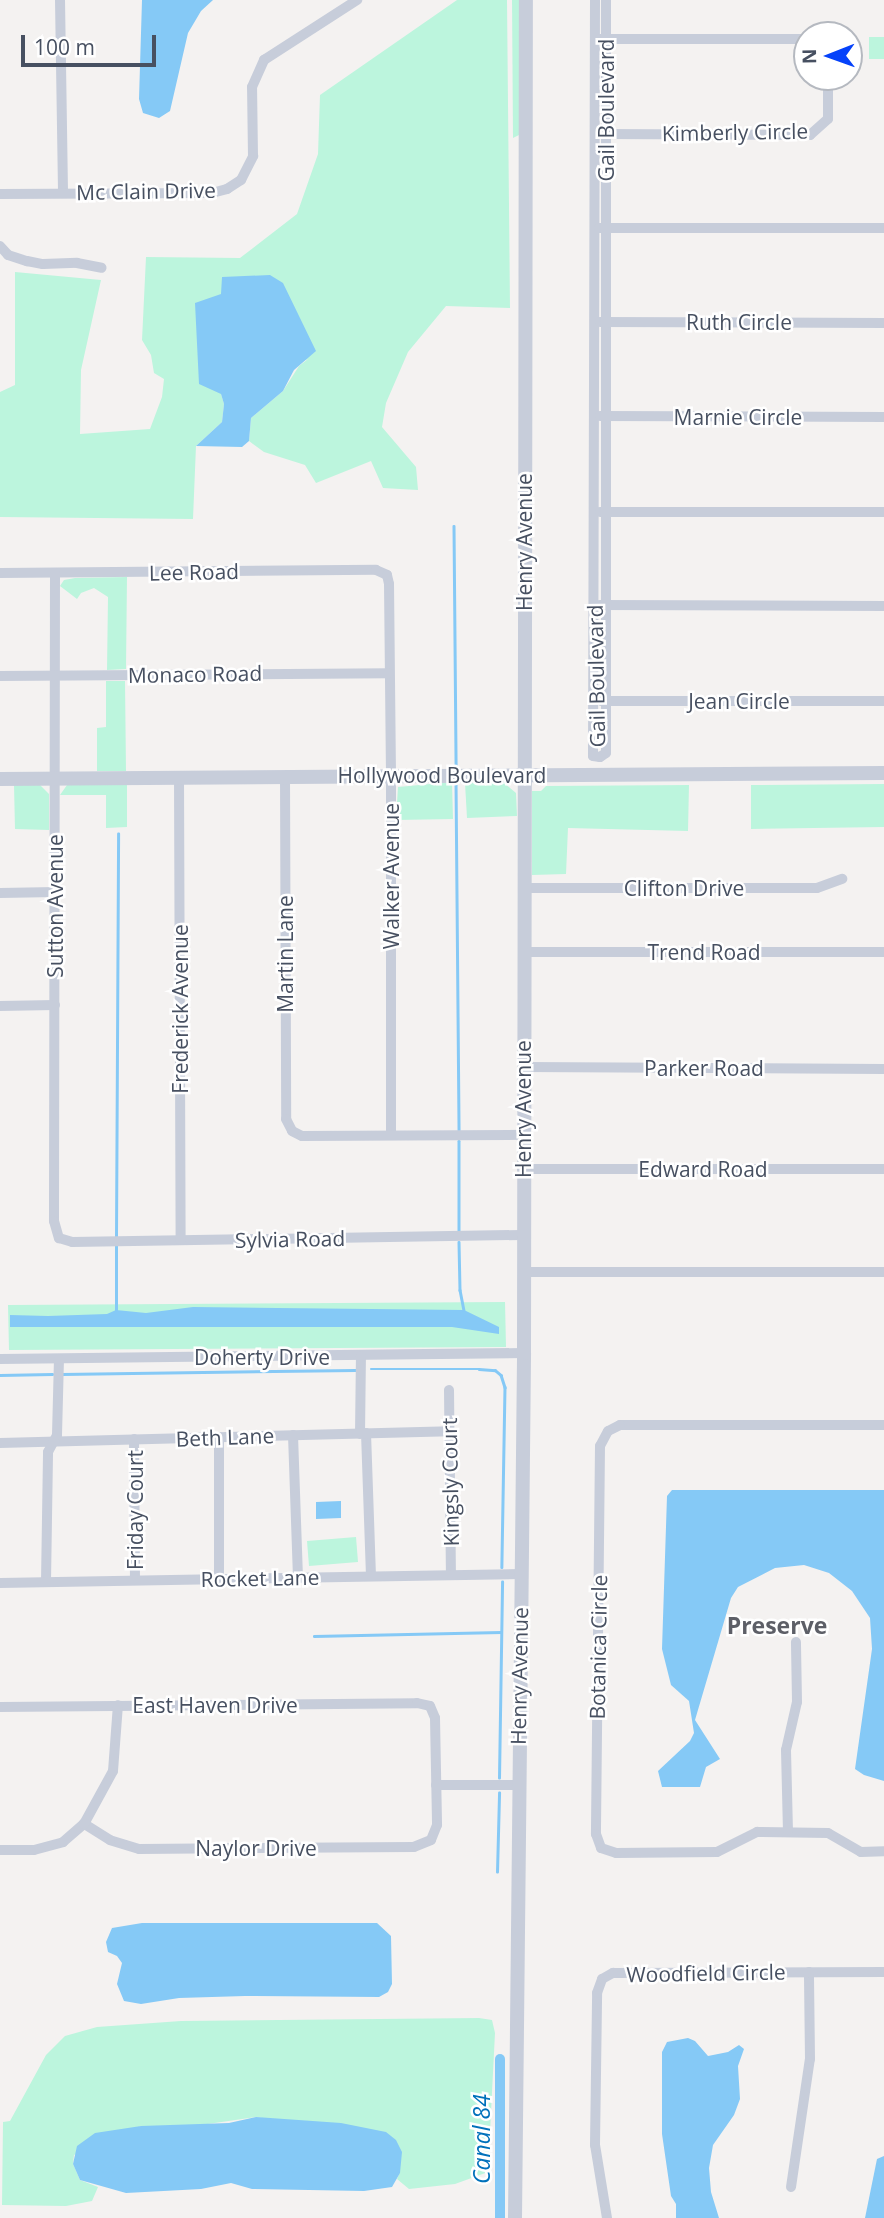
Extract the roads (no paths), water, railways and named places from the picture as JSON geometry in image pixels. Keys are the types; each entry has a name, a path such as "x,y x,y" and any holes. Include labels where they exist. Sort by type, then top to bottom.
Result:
{"street":[{"name":"Mc Clain Drive","path":"60,0 63,193"},
{"name":"Mc Clain Drive","path":"0,194 212,193 234,184 248,170 253,156 252,87 264,60 357,0"},
{"name":"Henry Avenue","path":"515,2218 517,1785 524,1353 522,1135 526,0"},
{"name":"Gail Boulevard","path":"595,0 600,39 601,134 600,322 593,416 600,512 600,701"},
{"name":"Gail Boulevard","path":"600,39 606,0"},
{"path":"600,39 793,39"},
{"name":"Kimberly Circle","path":"601,134 810,135 820,129 828,119 828,91"},
{"path":"601,228 884,228"},
{"path":"0,246 8,255 27,261 43,264 77,263 102,268"},
{"name":"Gail Boulevard","path":"600,322 605,416 600,512"},
{"name":"Ruth Circle","path":"600,322 884,323"},
{"name":"Marnie Circle","path":"593,416 884,418"},
{"path":"600,512 884,512"},
{"name":"Lee Road","path":"0,573 376,570 387,575"},
{"name":"Sutton Avenue","path":"55,573 54,1221 59,1238"},
{"name":"Walker Avenue","path":"387,575 391,776 391,1135"},
{"path":"601,605 884,606"},
{"name":"Monaco Road","path":"0,676 389,673"},
{"name":"Jean Circle","path":"600,701 884,701"},
{"name":"Hollywood Boulevard","path":"0,779 884,773"},
{"name":"Martin Lane","path":"285,776 286,1119 292,1131 302,1136 391,1135"},
{"name":"Frederick Avenue","path":"179,777 181,1240"},
{"name":"Clifton Drive","path":"524,888 817,888 842,879"},
{"path":"0,893 55,892"},
{"name":"Trend Road","path":"523,952 884,952"},
{"path":"0,1006 55,1005"},
{"name":"Parker Road","path":"523,1067 884,1069"},
{"path":"391,1135 522,1135"},
{"name":"Edward Road","path":"522,1168 884,1169"},
{"name":"Sylvia Road","path":"59,1238 72,1242 522,1236"},
{"path":"523,1272 884,1272"},
{"name":"Doherty Drive","path":"0,1359 524,1353"},
{"path":"360,1356 371,1576"},
{"path":"46,1582 47,1452 57,1435 59,1359"},
{"name":"Kingsly Court","path":"449,1390 451,1575"},
{"name":"Botanica Circle","path":"884,1425 620,1425 608,1431 600,1446 596,1834 601,1849 616,1853 717,1852 757,1832 828,1833 861,1852 884,1852"},
{"name":"Beth Lane","path":"0,1443 450,1431"},
{"path":"293,1435 298,1578"},
{"path":"219,1437 219,1579"},
{"name":"Friday Court","path":"134,1439 135,1580"},
{"name":"Rocket Lane","path":"0,1583 521,1574"},
{"path":"788,1832 786,1750 797,1702 796,1642"},
{"name":"East Haven Drive","path":"0,1707 417,1703 430,1706 435,1718 436,1785"},
{"path":"0,1850 34,1850 62,1842 84,1824 113,1771 118,1705"},
{"path":"436,1785 517,1785"},
{"name":"Naylor Drive","path":"84,1824 110,1840 139,1849 414,1847 432,1840 437,1825 436,1785"},
{"path":"791,2187 810,2059 810,1972"},
{"name":"Woodfield Circle","path":"607,2218 595,2145 597,1993 602,1979 613,1973 884,1972"}],"water":[{"path":"142,0 213,0 201,11 188,33 170,111 159,118 143,113 139,99"},
{"path":"270,275 283,283 316,351 294,370 283,391 251,418 249,441 242,447 196,446 222,422 224,404 221,394 199,384 195,303 221,294 222,277"},
{"path":"193,1307 464,1310 499,1327 499,1334 452,1327 10,1327 10,1315 107,1314 116,1310 146,1313"},
{"path":"672,1490 884,1490 884,1781 864,1775 855,1769 872,1649 870,1618 852,1591 829,1573 804,1565 775,1568 738,1587 731,1598 695,1720 720,1759 706,1767 700,1787 662,1787 658,1771 690,1741 694,1733 689,1701 671,1685 662,1649 667,1496"},
{"path":"341,1501 341,1518 316,1519 316,1502"},
{"path":"142,1923 377,1923 391,1936 392,1984 388,1992 379,1997 245,1996 179,1998 141,2004 124,2001 117,1984 122,1963 117,1956 108,1952 106,1942 112,1928"},
{"path":"688,2038 695,2041 708,2056 728,2052 739,2045 744,2049 738,2066 740,2099 734,2115 713,2145 709,2168 711,2192 719,2218 676,2218 676,2204 671,2196 662,2134 662,2052 667,2042"},
{"path":"256,2117 341,2123 386,2132 396,2140 402,2152 400,2173 392,2187 364,2191 252,2189 231,2183 201,2189 126,2193 80,2180 73,2164 77,2146 95,2133 141,2126 229,2123"},
{"path":"884,2156 884,2218 865,2218 877,2159"}],"waterway":[{"path":"454,526 456,771"},
{"path":"456,781 459,1130"},
{"path":"116,1237 118,834"},
{"path":"459,1141 459,1231"},
{"path":"459,1242 460,1290 464,1310"},
{"path":"116,1244 116,1310"},
{"path":"371,1369 479,1369 495,1370 501,1375 505,1387 502,1567"},
{"path":"62,1374 355,1370"},
{"path":"0,1375 52,1374"},
{"path":"499,1778 502,1582"},
{"path":"314,1636 501,1632"},
{"path":"497,1872 499,1793"},
{"name":"Canal 84","path":"500,2059 500,2218"}],"district":[{"name":"Preserve","path":"777,1625"}]}
